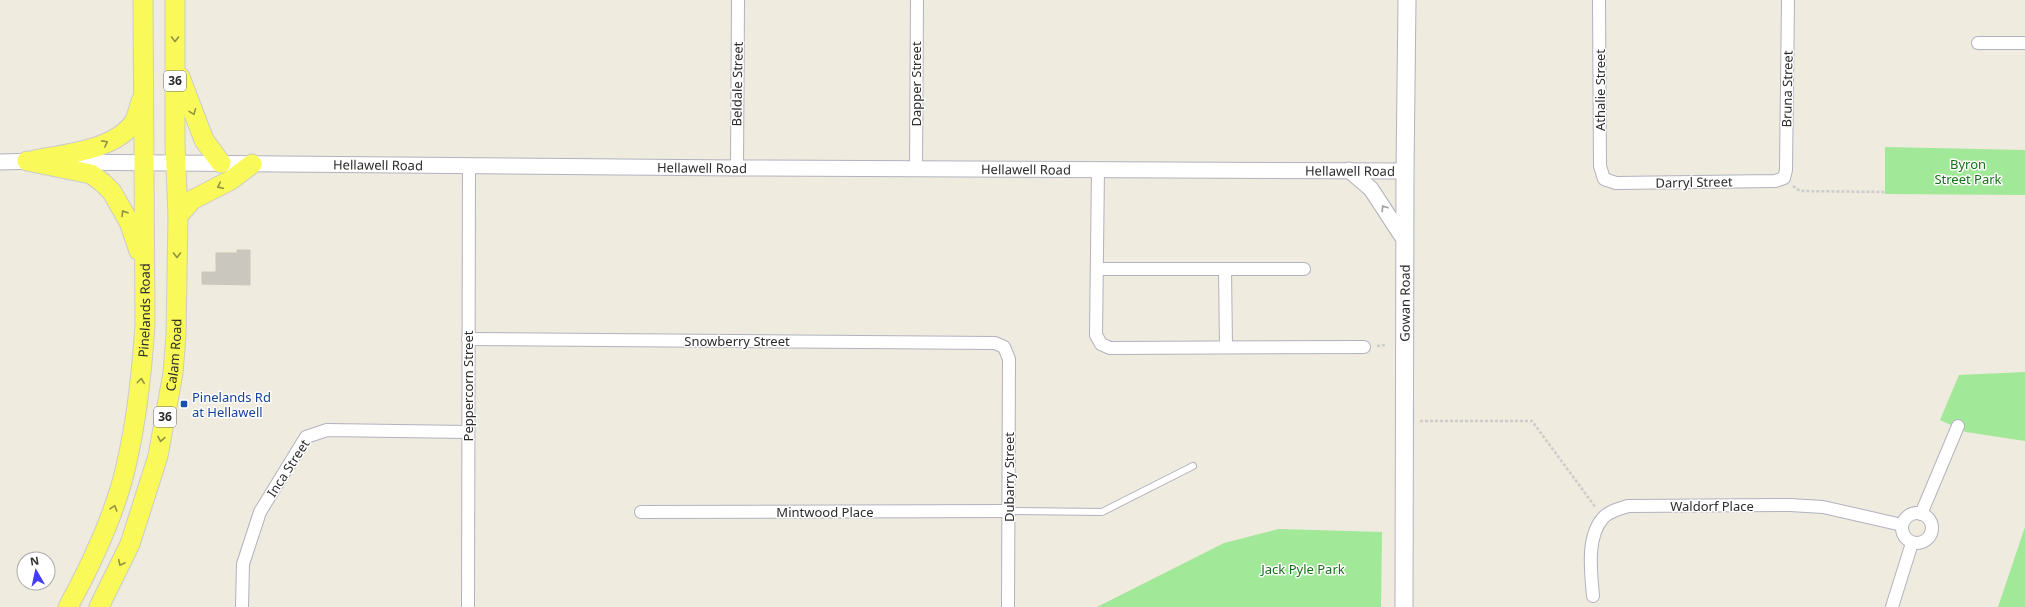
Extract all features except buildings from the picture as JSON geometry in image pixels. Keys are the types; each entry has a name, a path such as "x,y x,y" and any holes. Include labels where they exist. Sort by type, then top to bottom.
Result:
{"main road":[{"name":"Pinelands Road","path":"68,607 112,514 126,467 136,420 142,370 145,324 143,0"},
{"name":"36","path":"175,0 176,162"},
{"name":"Gowan Road","path":"1404,607 1407,0"},
{"path":"175,62 202,134 222,163"},
{"path":"27,161 93,148 122,134 134,122 144,89"},
{"path":"27,161 91,174 103,183 112,192 129,222 136,242 144,276"},
{"name":"Calam Road","path":"99,607 130,544 158,456 173,373 176,336 178,216 176,162"},
{"path":"178,216 192,200 231,180 252,164"}],"street":[{"name":"Beldale Street","path":"736,168 738,0"},
{"name":"Dapper Street","path":"916,169 917,0"},
{"name":"Athalie Street","path":"1600,0 1600,166 1604,179"},
{"name":"Bruna Street","path":"1784,178 1786,170 1788,0"},
{"path":"1978,43 2025,43"},
{"name":"Hellawell Road","path":"0,162 176,162 736,168 1405,171"},
{"name":"Peppercorn Street","path":"468,607 467,432 469,165"},
{"path":"1098,169 1096,335 1101,344 1110,348 1364,347"},
{"path":"1348,170 1371,189 1405,241"},
{"name":"Darryl Street","path":"1604,179 1616,183 1775,181 1784,178"},
{"path":"1097,269 1304,269"},
{"path":"1225,269 1226,347"},
{"name":"Snowberry Street","path":"468,339 995,343 1004,347"},
{"name":"Dubarry Street","path":"1004,347 1009,359 1008,607"},
{"path":"1921,514 1958,426"},
{"name":"Inca Street","path":"242,607 242,564 260,512 306,437 327,430 467,432"},
{"name":"Waldorf Place","path":"1603,518 1614,510 1628,506 1790,506 1823,507 1902,525"},
{"name":"Mintwood Place","path":"641,512 1009,511"},
{"path":"1921,514 1931,521 1932,533 1924,542 1912,543 1903,536 1902,525 1909,515 1921,514"},
{"path":"1593,596 1592,572 1594,535 1603,518"},
{"path":"1892,607 1912,543"}],"lane":[{"path":"1009,511 1102,512 1193,466"}],"path":[{"path":"1784,178 1800,191 1887,192"},
{"path":"1405,421 1532,421 1603,518"}],"green space":[{"name":"Byron Street Park","path":"1885,147 2025,150 2025,195 1885,194"},
{"path":"2025,372 2025,441 1966,432 1940,420 1959,375"},
{"path":"2025,527 2025,607 1998,607"},
{"name":"Jack Pyle Park","path":"1279,529 1382,532 1381,607 1097,607 1224,543"}],"place":[{"name":"Pinelands Rd at Hellawell","path":"184,404"}]}
